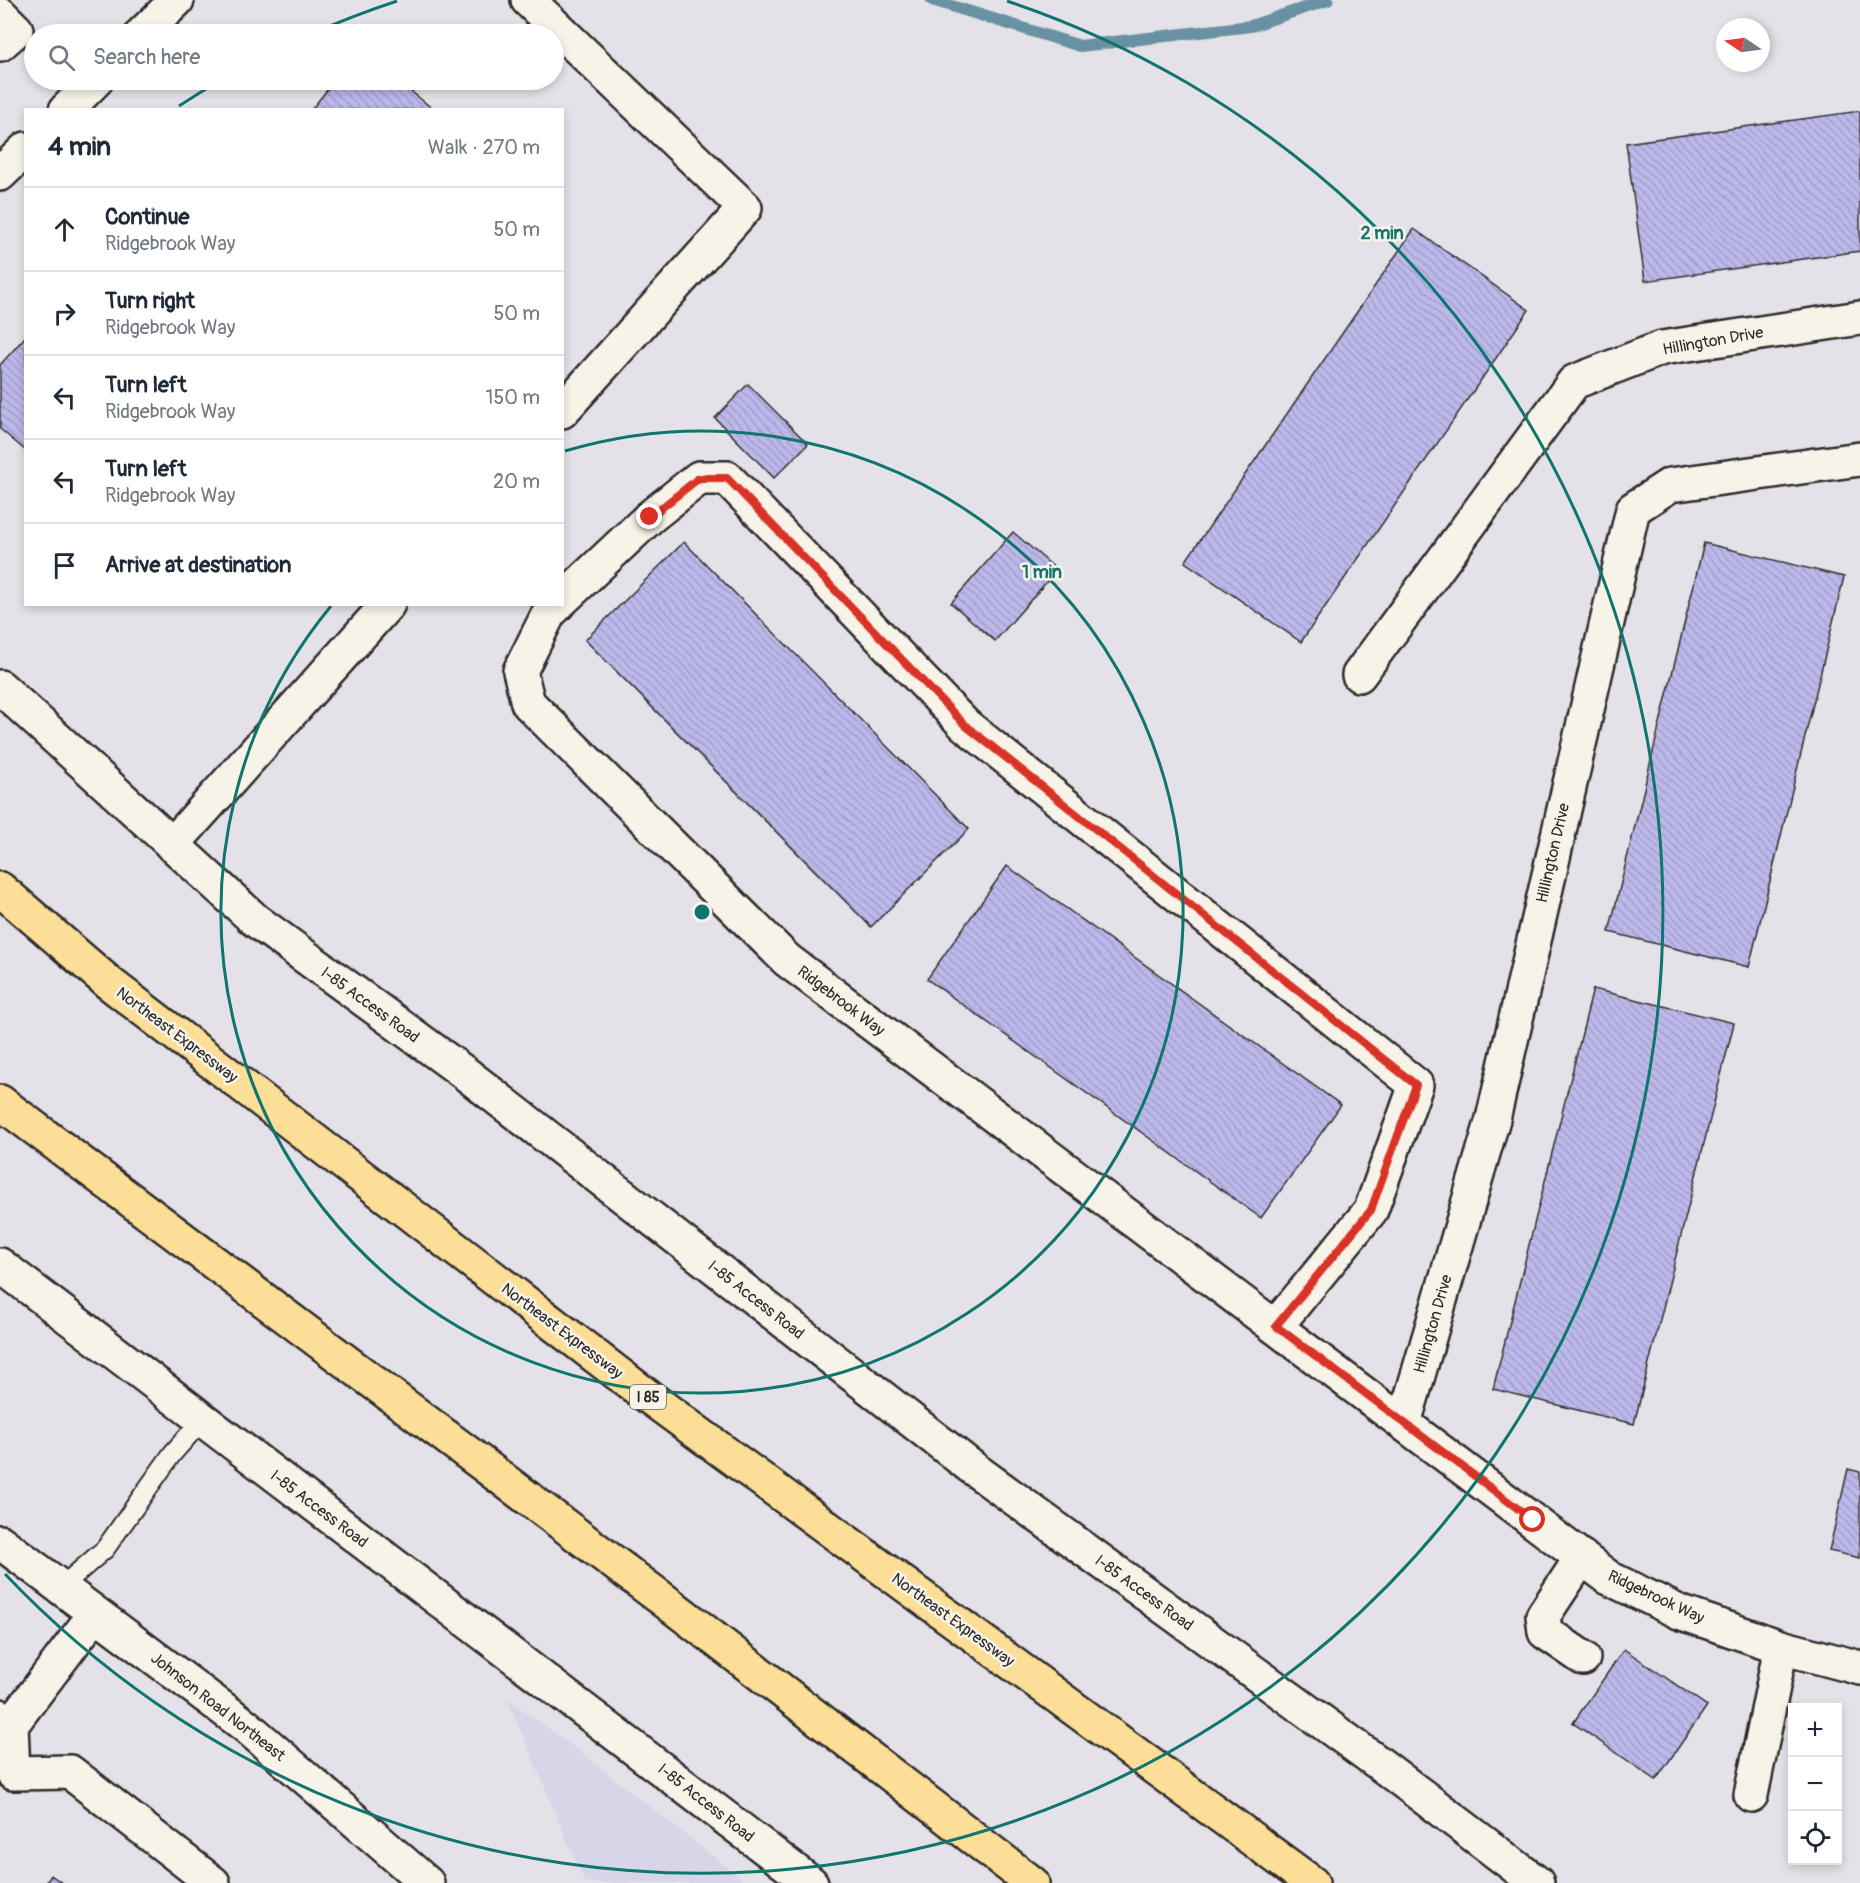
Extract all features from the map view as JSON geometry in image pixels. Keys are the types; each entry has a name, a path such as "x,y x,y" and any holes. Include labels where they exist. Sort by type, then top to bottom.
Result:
{"highway":[{"name":"Northeast Expressway","path":"0,889 109,983 642,1392 1312,1883"},
{"path":"0,1102 668,1603 1032,1883"}],"street":[{"path":"152,24 177,0"},
{"path":"528,0 553,24"},
{"path":"0,14 16,30 0,44"},
{"path":"564,35 745,208 564,409"},
{"path":"68,108 86,90"},
{"path":"0,174 24,151"},
{"name":"Hillington Drive","path":"1359,675 1574,382 1662,348 1860,318"},
{"name":"Hillington Drive","path":"1404,1423 1493,1119 1634,510 1670,485 1860,459"},
{"path":"564,598 650,517 699,478 727,478 965,725 1416,1085 1371,1210 1276,1326"},
{"path":"172,845 386,606"},
{"name":"Ridgebrook Way","path":"556,606 549,613 520,671 528,703 787,960 1609,1578 1679,1612 1781,1647 1860,1668"},
{"name":"I-85 Access Road","path":"0,687 255,920 466,1074 974,1469 1380,1764 1537,1883"},
{"name":"I-85 Access Road","path":"0,1265 811,1883"},
{"name":"Johnson Road Northeast","path":"0,1542 246,1726 427,1883"},
{"path":"1582,1557 1543,1616 1545,1632 1583,1658"},
{"path":"95,1614 4,1730 13,1773 70,1772 213,1883"},
{"path":"1751,1795 1781,1647"}],"lane":[{"path":"61,1587 105,1549 172,1454 202,1420"}],"shaded area":[{"path":"507,1698 582,1753 747,1883 585,1883"}],"building":[{"path":"327,90 409,90 432,108 313,108"},
{"path":"1860,111 1860,251 1645,281 1626,143"},
{"path":"1414,229 1529,310 1301,642 1185,562"},
{"path":"24,338 24,449 0,429 0,365"},
{"path":"748,384 808,444 774,478 715,418"},
{"path":"1013,532 1057,570 995,641 951,603"},
{"path":"684,542 969,829 871,927 585,640"},
{"path":"1704,543 1844,577 1749,967 1609,932"},
{"path":"1007,866 1341,1105 1261,1218 927,979"},
{"path":"1593,989 1734,1023 1634,1424 1493,1389"},
{"path":"1848,1469 1860,1472 1860,1558 1829,1551"},
{"path":"1624,1649 1707,1706 1656,1780 1573,1723"},
{"path":"51,1875 62,1883 46,1883"}],"waterway":[{"path":"932,0 1080,46 1251,26 1328,0"}],"route":[{"path":"650,517 699,478 727,478 965,725 1416,1085 1371,1210 1276,1326 1533,1520"}]}
